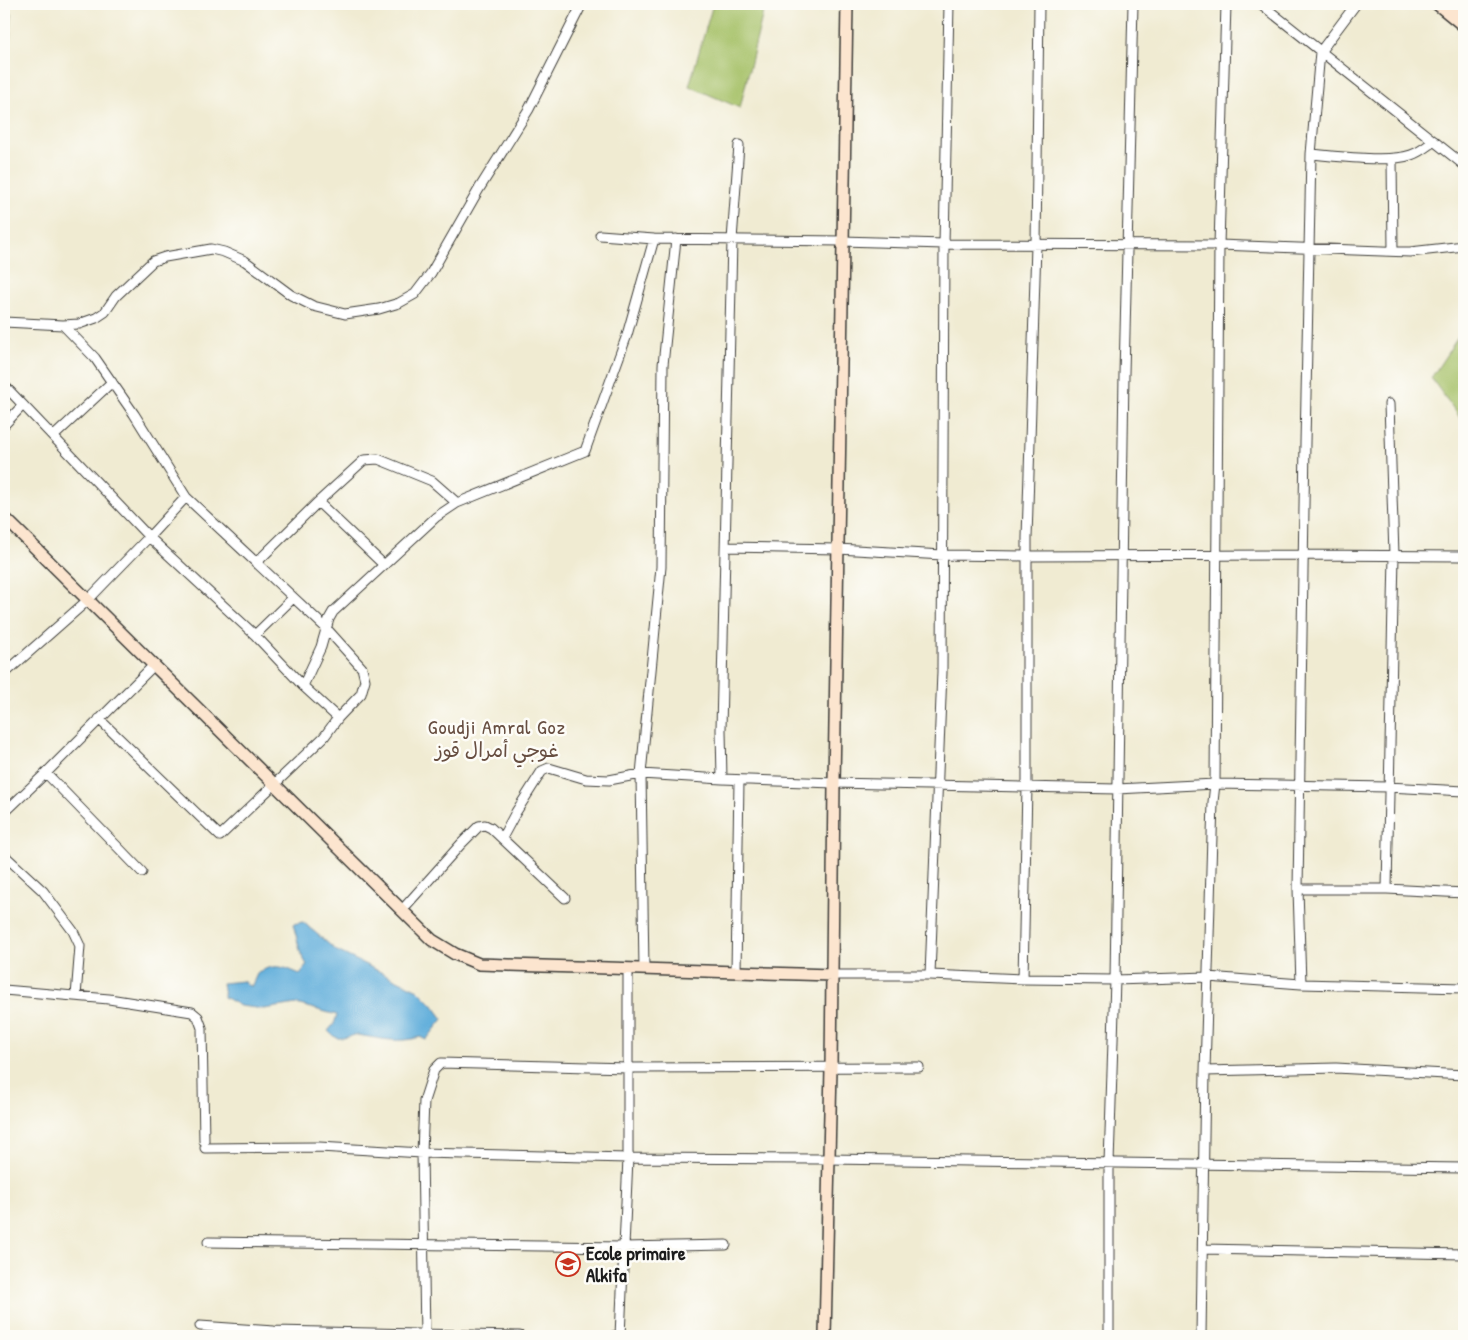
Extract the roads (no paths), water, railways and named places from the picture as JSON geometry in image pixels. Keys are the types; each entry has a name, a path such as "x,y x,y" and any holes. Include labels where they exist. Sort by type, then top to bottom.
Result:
{"street":[{"path":"4,322 79,324 105,312 116,296 153,261 211,249 245,261 292,295 313,306 345,314 379,309 399,303 415,294 431,273 479,189 529,109 582,4"},
{"path":"825,1336 831,1068 847,4"},
{"path":"930,975 942,672 944,244 948,4"},
{"path":"1024,979 1027,786 1027,556 1036,245 1039,4"},
{"path":"1108,1336 1109,1163 1115,980 1121,557 1133,4"},
{"path":"1202,1336 1205,1071 1215,784 1219,245 1226,4"},
{"path":"1261,4 1464,165"},
{"path":"1301,984 1298,889 1311,154 1320,52 1356,4"},
{"path":"1437,4 1464,26"},
{"path":"1452,4 1464,14"},
{"path":"1311,154 1392,159 1411,156 1421,151 1434,140"},
{"path":"722,779 721,730 732,240 739,145"},
{"path":"1392,159 1393,251"},
{"path":"600,235 654,239 944,244 1219,245 1410,252 1464,246"},
{"path":"303,686 321,647 326,628 334,612 436,517 457,503 585,451 627,336 654,239"},
{"path":"644,969 641,774 661,567 663,365 676,239"},
{"path":"63,325 95,358 134,414 186,497 326,628 362,668 365,680 361,694 338,718 324,737 220,836 99,720"},
{"path":"54,436 112,382"},
{"path":"4,385 149,537 255,635 303,686 338,718"},
{"path":"1387,889 1394,555 1389,404"},
{"path":"4,425 23,405"},
{"path":"256,563 318,502 364,460 370,458 378,459 432,481 457,503"},
{"path":"4,674 88,600 186,497"},
{"path":"318,502 384,566"},
{"path":"4,517 432,940 455,954 479,964 1024,979 1115,980 1208,976 1301,984 1464,988"},
{"path":"726,547 838,549 943,555 1121,557 1216,555 1464,556"},
{"path":"255,635 293,598"},
{"path":"4,813 154,665"},
{"path":"502,838 542,771 549,768 586,779 610,780 641,774 834,783 1117,789 1215,784 1300,784 1464,791"},
{"path":"46,773 142,872"},
{"path":"736,972 739,780"},
{"path":"402,910 460,844 479,826 485,825 502,838 565,898"},
{"path":"4,855 43,891 73,931 80,946 76,996"},
{"path":"1298,889 1387,889 1464,893"},
{"path":"620,1336 628,1158 628,969"},
{"path":"4,990 76,996 192,1012 198,1017 202,1028 205,1145 319,1147 422,1153 628,1158 1464,1168"},
{"path":"425,1335 422,1153 424,1101 434,1070 441,1063 628,1068 919,1068"},
{"path":"1205,1071 1336,1068 1464,1075"},
{"path":"208,1242 624,1247 726,1246"},
{"path":"1203,1249 1464,1254"},
{"path":"200,1326 274,1331 520,1336"},
{"path":"613,1336 631,1336"}],"water":[{"path":"303,922 337,951 418,990 443,1019 426,1040 420,1037 396,1040 357,1035 338,1038 328,1031 334,1024 337,1015 296,1004 264,1009 240,1006 224,997 222,983 243,981 251,987 258,972 265,969 280,967 300,974 307,965 301,954 293,924"}],"place":[{"name":"Ecole primaire Alkifa","path":"568,1264"}],"district":[{"name":"Goudji Amral Goz غوجي أمرال قوز","path":"497,738"}]}
